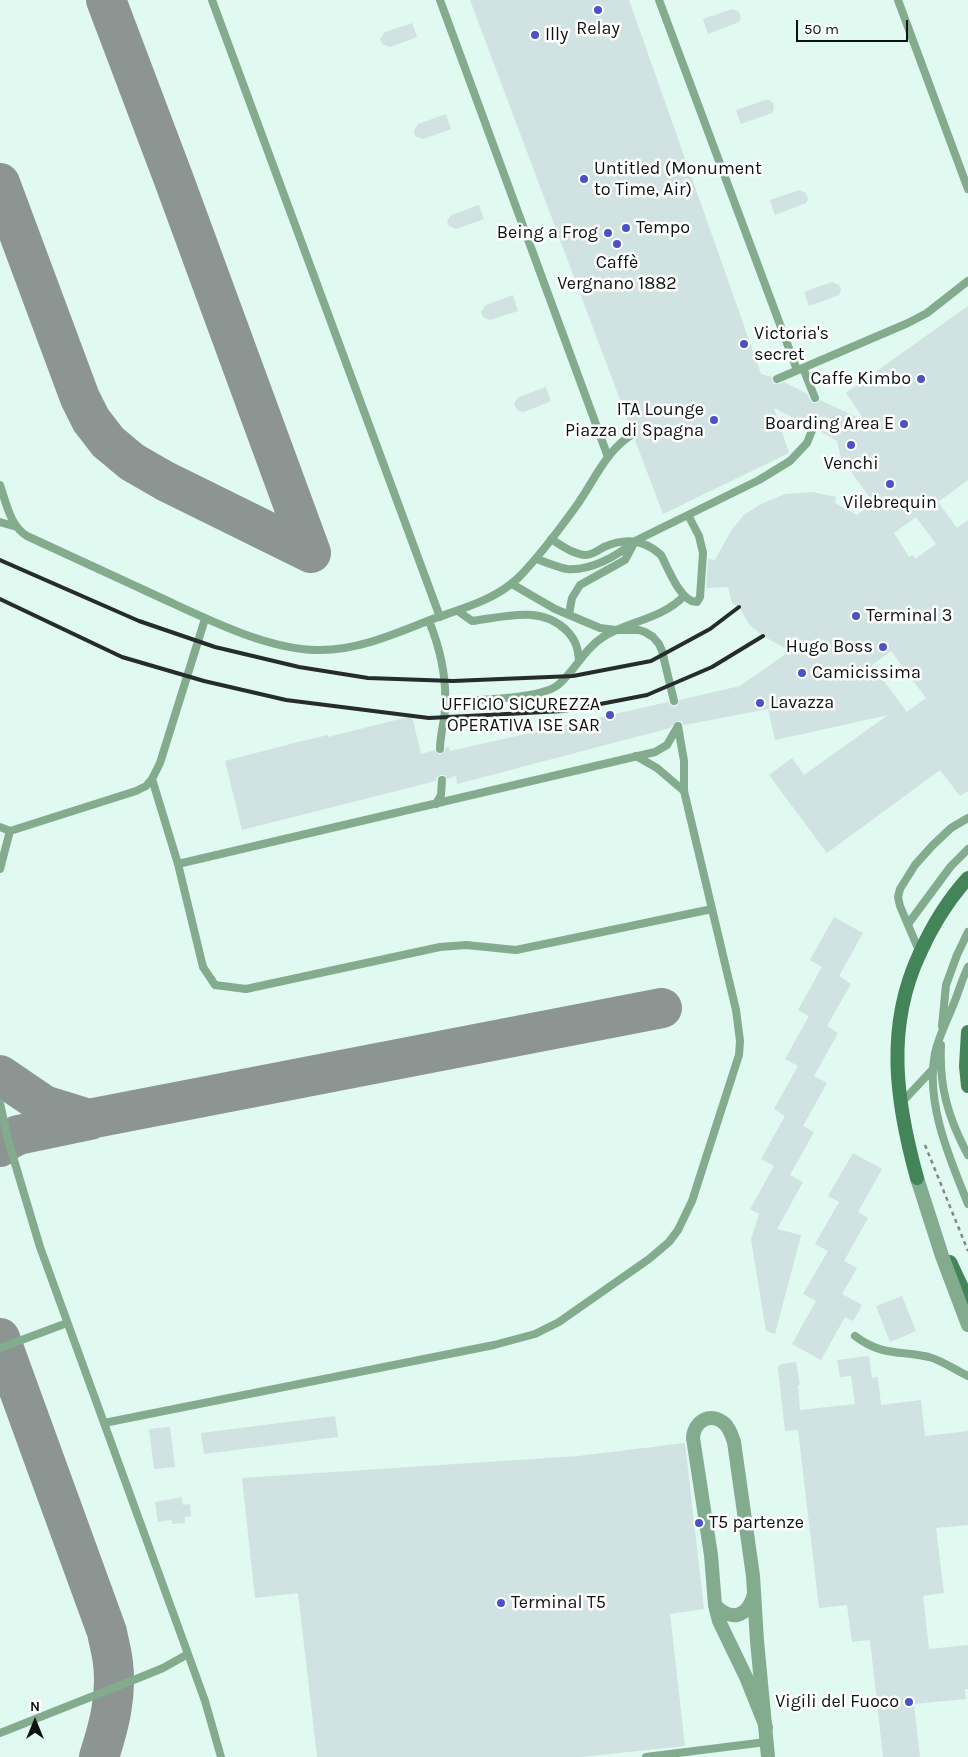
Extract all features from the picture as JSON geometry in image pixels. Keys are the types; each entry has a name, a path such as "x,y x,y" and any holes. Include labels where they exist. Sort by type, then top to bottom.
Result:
{"main road":[{"path":"968,878 932,925 911,975 903,1004 896,1061 900,1105 917,1178 946,1253 968,1300"},
{"path":"968,1032 966,1058 968,1086"}],"street":[{"path":"917,1178 942,1256 968,1325"},
{"path":"766,1727 746,1677 719,1621 715,1606 711,1555 693,1438 694,1430 698,1423 704,1419 711,1418 724,1423 731,1433 734,1442 754,1592 757,1640 766,1727 768,1757"},
{"path":"715,1606 722,1613 729,1615 743,1614 752,1601 754,1592"}],"lane":[{"path":"212,0 440,617"},
{"path":"440,0 608,457"},
{"path":"660,0 800,369 815,398"},
{"path":"898,0 968,189"},
{"path":"777,379 908,324 927,313 968,282"},
{"path":"537,560 568,569 589,567 622,552 635,541 759,480 790,461 807,443 813,428"},
{"path":"0,522 17,527 27,536 205,619 281,646 319,650 343,648 368,642 482,602 512,584 537,560 608,457 624,439 633,434"},
{"path":"0,485 17,527"},
{"path":"551,539 578,554 588,555 614,543 635,541 656,550 661,554 684,596 691,602 697,602 699,600 703,552 699,536 688,515"},
{"path":"569,614 572,598 580,585 625,560 635,541"},
{"path":"512,584 555,610 600,628 639,630 653,637 658,644 674,701"},
{"path":"446,701 478,700 547,691 557,686 570,674 601,638 616,630 667,610 684,596"},
{"path":"458,611 472,621 532,614 552,619 573,637 577,645 579,662"},
{"path":"0,827 10,831 136,791 146,786 160,763 205,619"},
{"path":"429,621 442,665 446,701 440,749"},
{"path":"104,1423 494,1345 522,1338 560,1322 658,1252 678,1230 686,1217 739,1055 739,1026 684,791 684,761 678,726 662,749 655,752 178,864"},
{"path":"636,756 657,768 684,791"},
{"path":"152,779 178,864 203,967 215,985 246,989 440,947 466,945 516,950 712,909"},
{"path":"436,804 441,795 442,780"},
{"path":"920,953 898,897 903,884 915,865 951,828 968,818"},
{"path":"0,869 10,831"},
{"path":"908,924 945,873 968,849"},
{"path":"968,932 946,985 940,1057 944,1094 954,1127 968,1155"},
{"path":"968,967 941,1033 933,1069 941,1131 968,1204"},
{"path":"933,1069 904,1100 898,1112 900,1130 905,1154 917,1192 968,1306"},
{"path":"0,1103 8,1140 27,1207 67,1323 205,1701 222,1757"},
{"path":"0,1348 67,1323"},
{"path":"855,1336 885,1351 933,1358 968,1376"},
{"path":"0,1733 163,1668 188,1654"},
{"path":"646,1757 766,1742"}],"path":[{"path":"925,1145 968,1251"}],"shaded area":[{"path":"0,0 968,0 968,1757 0,1757"}],"building":[{"path":"470,0 629,0 761,374 772,377 774,384 784,382 807,394 812,403 817,403 820,400 865,421 846,393 968,306 968,480 938,502 957,528 968,520 968,791 960,796 940,770 827,853 769,775 792,758 804,775 888,715 775,740 768,709 684,725 681,721 677,721 670,728 457,784 456,776 447,779 445,775 440,775 436,781 242,830 225,761 412,716 421,754 435,750 440,755 446,747 449,747 450,751 668,702 675,707 678,705 679,700 740,686 790,651 763,636 749,624 739,607 732,603 728,587 706,588 708,559 715,560 731,531 744,515 761,504 785,494 812,492 836,497 835,503 857,515 870,505 876,506 841,458 837,441 818,430 816,423 808,425 774,408 789,453 663,514 635,440 638,436 638,431 631,429","holes":["916,517 936,544 915,559 913,555 909,557 894,533","891,651 926,698 907,712 872,665"]},
{"path":"732,9 739,12 741,18 739,22 708,34 703,19"},
{"path":"412,23 417,37 390,47 382,44 380,39 385,32"},
{"path":"770,100 773,103 772,113 741,124 736,110"},
{"path":"446,114 451,129 423,139 415,136 414,131 418,124"},
{"path":"799,190 806,193 808,199 806,203 775,215 770,200"},
{"path":"479,205 484,219 456,229 449,226 447,221 451,215"},
{"path":"832,282 839,285 841,290 839,295 809,306 804,292"},
{"path":"513,295 518,311 490,320 483,317 481,312 486,305"},
{"path":"546,387 551,401 524,412 516,408 514,403 519,397"},
{"path":"834,917 863,933 839,976 851,984 827,1026 838,1033 814,1076 827,1083 803,1126 814,1132 790,1175 803,1182 777,1229 801,1235 775,1334 766,1331 751,1239 759,1214 750,1209 774,1166 761,1159 785,1116 774,1109 798,1066 785,1059 809,1016 798,1010 822,967 810,960"},
{"path":"853,1153 882,1169 858,1212 868,1218 844,1261 857,1268 842,1294 862,1305 853,1321 845,1317 821,1360 792,1344 816,1301 803,1294 828,1251 815,1244 839,1202 828,1196"},
{"path":"902,1296 916,1331 890,1342 876,1306"},
{"path":"869,1356 872,1378 878,1377 881,1405 921,1400 925,1436 968,1431 968,1525 936,1528 944,1593 923,1596 929,1649 968,1645 968,1689 965,1689 966,1699 914,1704 920,1757 883,1757 870,1640 852,1642 847,1605 819,1608 798,1430 785,1431 778,1368 781,1364 796,1362 800,1385 798,1385 800,1410 855,1404 851,1376 840,1377 837,1360"},
{"path":"335,1416 338,1437 204,1454 201,1433"},
{"path":"170,1427 175,1467 154,1469 149,1429"},
{"name":"Terminal T5","path":"685,1443 704,1609 670,1614 685,1746 581,1757 317,1757 298,1593 255,1598 242,1478 578,1456"},
{"path":"182,1497 183,1505 190,1504 191,1516 185,1517 185,1523 172,1524 172,1520 158,1522 155,1502"}],"taxiway":[{"path":"106,0 311,553"},
{"path":"0,183 80,398 91,420 108,442 132,462 165,481 311,553"},
{"path":"0,1075 44,1105 89,1119 662,1008"},
{"path":"0,1147 18,1135 90,1120"},
{"path":"0,1338 107,1632 113,1659 114,1687 109,1722 99,1757"}],"railway":[{"path":"0,560 139,621 215,647 299,667 368,678 453,681 573,676 651,661 710,629 739,607"},
{"path":"0,599 122,657 204,681 286,700 429,718 564,711 647,695 712,667 763,636"}],"place":[{"name":"Relay","path":"598,10"},
{"name":"Illy","path":"535,35"},
{"name":"Untitled (Monument to Time, Air)","path":"584,179"},
{"name":"Tempo","path":"626,228"},
{"name":"Being a Frog","path":"608,233"},
{"name":"Caffè Vergnano 1882","path":"617,244"},
{"name":"Victoria's secret","path":"744,344"},
{"name":"Caffe Kimbo","path":"921,379"},
{"name":"ITA Lounge Piazza di Spagna","path":"714,420"},
{"name":"Boarding Area E","path":"904,424"},
{"name":"Venchi","path":"851,445"},
{"name":"Vilebrequin","path":"890,484"},
{"name":"Terminal 3","path":"856,616"},
{"name":"Hugo Boss","path":"883,647"},
{"name":"Camicissima","path":"802,673"},
{"name":"Lavazza","path":"760,703"},
{"name":"UFFICIO SICUREZZA OPERATIVA ISE SAR","path":"610,715"},
{"name":"T5 partenze","path":"699,1523"},
{"name":"Terminal T5","path":"501,1603"},
{"name":"Vigili del Fuoco","path":"909,1702"}]}
